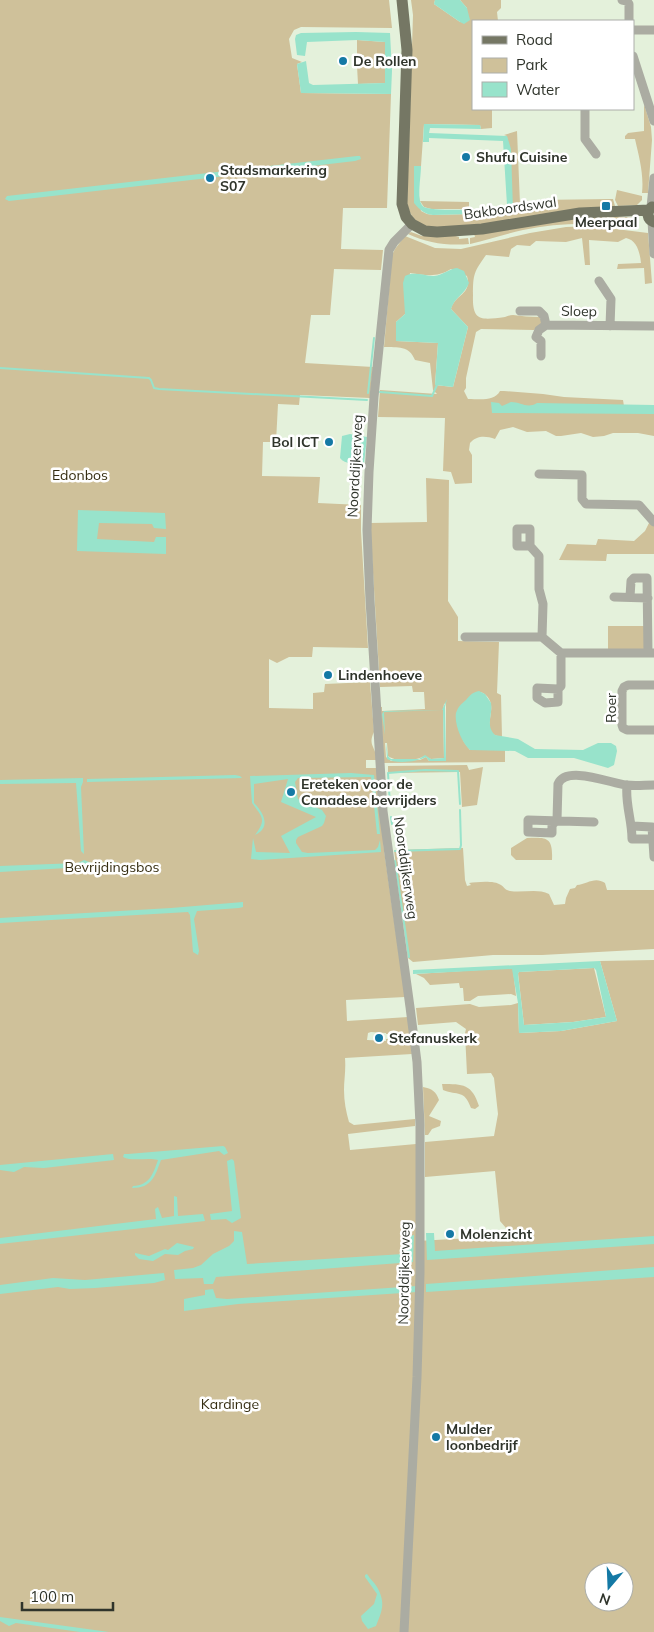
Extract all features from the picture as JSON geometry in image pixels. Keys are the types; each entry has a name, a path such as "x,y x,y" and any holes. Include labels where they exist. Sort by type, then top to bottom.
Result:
{"main road":[{"path":"402,0 407,50 402,204 406,217 412,224"},
{"name":"Bakboordswal","path":"412,224 425,231 458,231 490,228 580,213 651,214"}],"street":[{"path":"622,0 629,4 629,20"},
{"path":"634,30 654,30"},
{"path":"634,63 637,83 654,121"},
{"path":"585,110 586,139 596,154"},
{"path":"654,178 651,214 654,254"},
{"name":"Noorddijkerweg","path":"404,1632 420,1273 420,1125 410,1007 383,811 367,530 374,397 389,250 394,242 412,224"},
{"name":"Sloep","path":"600,281 610,299 610,326"},
{"name":"Sloep","path":"520,311 539,311 544,316 546,325"},
{"name":"Sloep","path":"541,356 541,341 536,337 539,330 546,325 654,326"},
{"path":"539,474 582,475 582,499 586,504 639,505 654,522"},
{"path":"530,546 539,556 539,589 543,604 542,637"},
{"path":"466,637 542,637 561,653 651,653 647,578 631,580 630,597"},
{"path":"614,597 648,598"},
{"path":"558,689 561,686 561,653"},
{"name":"Roer","path":"654,686 628,685 622,691 623,728 626,730 654,730"},
{"path":"594,822 557,820 557,787 559,780 564,777 592,777 627,785 654,785"},
{"path":"627,785 626,804 632,826 652,826 654,857"}],"green space":[{"name":"Kardinge","path":"0,0 389,0 392,28 301,27 294,30 289,39 292,58 302,62 297,64 301,93 391,94 387,208 343,208 341,249 383,250 381,270 334,269 330,315 311,315 305,363 373,367 370,398 300,395 299,405 278,404 276,442 263,442 262,476 320,477 318,503 361,505 368,648 313,647 312,657 289,657 277,663 269,659 269,708 313,709 313,693 324,692 325,684 370,682 374,732 372,744 376,760 366,760 366,768 377,768 384,850 405,997 346,1000 347,1021 408,1017 412,1054 345,1058 344,1098 349,1122 354,1125 415,1119 415,1126 348,1134 350,1150 416,1144 417,1241 507,1236 506,1228 500,1221 495,1171 425,1177 425,1142 494,1136 498,1114 494,1078 491,1073 467,1074 466,1029 456,1022 418,1025 416,1008 470,1004 479,1007 518,1003 519,1033 561,1031 617,1021 600,961 654,960 654,1632 0,1632","holes":["368,1033 391,1034 391,1039 386,1039 386,1041 367,1040"]},
{"path":"411,0 435,0 434,4 460,22 467,8 460,0 501,0 501,8 497,12 498,20 472,20 472,110 492,110 492,128 481,129 480,125 424,124 421,166 415,166 421,211 433,215 511,213 507,136 504,135 517,131 520,204 536,204 537,200 613,199 615,206 524,219 437,228 425,226 415,220 407,203 413,15"},
{"path":"357,40 385,42 386,83 358,84 357,66 365,65 364,55 357,56"},
{"path":"644,104 651,127 652,140 648,193 642,193 642,172 635,139 625,139 628,133 644,131"},
{"path":"617,190 642,196 642,200 637,205 618,206 615,200"},
{"path":"420,201 469,202 469,209 431,209 424,207"},
{"path":"614,216 636,218 635,228 593,224 551,225 523,230 470,244 470,238 475,237 474,234 560,219"},
{"path":"592,226 648,233 652,283 645,284 644,268 617,269 618,264 641,263 639,251 635,244 626,238 618,242 589,240 590,265 585,265 582,238 566,242 536,241 530,246 517,245 511,249 509,257 486,255 474,278 473,304 476,315 484,318 510,315 540,317 542,323 534,330 481,329 476,332 464,391 468,399 490,398 497,395 500,391 504,391 623,400 624,406 654,414 654,436 638,433 613,433 593,437 581,433 556,436 546,431 527,432 513,427 500,430 495,439 482,437 470,443 472,483 455,484 451,472 443,471 445,418 378,417 380,390 437,394 433,390 430,363 415,360 410,352 402,348 384,347 392,255 405,236 435,248 461,249 530,233 566,227","holes":["451,269 467,276 467,287 451,309 468,327 453,387 435,385 438,343 396,341 396,322 405,314 410,273 436,275"]},
{"path":"411,232 422,236 452,235 459,237 459,239 468,238 469,244 453,245 430,242 408,234"},
{"path":"426,478 449,480 448,601 458,617 458,641 499,642 497,693 501,695 502,737 492,733 490,729 491,703 483,693 474,693 464,707 457,722 464,742 470,750 505,750 505,762 383,763 380,707 382,707 382,711 425,709 424,692 413,692 412,686 380,687 370,523 427,522","holes":["446,703 445,761 429,761 426,757 420,760 391,761 386,757 385,743 387,743 388,756 391,758 401,760 411,760 424,756 431,759 444,758 443,710"]},
{"path":"650,521 654,526 654,554 607,554 606,561 559,560 567,544 596,545 598,539 634,541 645,531"},
{"path":"608,626 646,626 644,650 608,650"},
{"path":"467,765 469,770 483,767 477,805 462,807 460,772 388,773 388,766"},
{"path":"421,797 422,806 402,808 403,798"},
{"path":"527,838 544,838 547,840 551,847 552,860 516,860 511,855 511,848"},
{"path":"463,848 467,886 471,885 469,883 490,882 498,883 510,891 544,892 549,894 554,905 565,904 570,889 594,880 605,883 607,890 654,890 654,949 542,955 493,955 413,962 408,958 394,850"},
{"path":"594,968 606,1017 573,1022 524,1025 519,972"},
{"path":"513,969 516,996 511,994 478,996 470,1001 464,1001 463,988 460,988 459,983 430,985 424,978 416,974"},
{"path":"442,1084 456,1084 470,1089 479,1106 475,1109 471,1108 466,1098 460,1094 443,1090"},
{"path":"423,1087 437,1094 439,1100 429,1116 441,1121 440,1126 432,1129 428,1135 425,1135"}],"water":[{"path":"435,0 460,0 467,8 470,20 464,24 460,22 434,4"},
{"path":"301,33 390,33 391,94 301,93 297,64 306,61 309,83 313,85 385,83 385,42 357,40 307,42 305,56 297,55 295,39 296,35"},
{"path":"424,124 480,125 481,129 430,128 429,133 507,136 511,149 513,210 511,213 433,215 425,213 418,208 414,203 414,166 421,166 419,197 424,207 429,209 477,209 505,208 507,205 503,141 429,138 429,142 423,142"},
{"path":"360,156 361,159 355,161 9,201 5,199 7,196"},
{"path":"457,268 464,271 469,283 451,309 468,327 453,387 435,385 438,343 396,341 396,322 405,314 403,283 405,276 415,274 434,276"},
{"path":"491,402 499,403 502,406 511,402 527,405 537,403 654,405 654,414 492,413"},
{"path":"350,434 367,437 364,464 348,463 340,458 342,436"},
{"path":"78,510 165,513 166,529 154,528 152,524 99,523 97,539 154,542 156,537 166,537 166,554 77,551"},
{"path":"479,691 485,694 491,703 490,727 495,735 518,739 535,749 583,750 598,743 611,743 616,746 617,751 614,765 608,768 574,758 528,758 515,751 470,750 459,733 456,713 470,695"},
{"path":"447,699 445,707 446,761 429,761 426,757 417,760 406,762 396,762 387,759 386,742 388,756 391,759 419,759 425,755 431,759 444,758 443,710 384,712 385,735 382,714 384,711 442,710"},
{"path":"351,773 374,775 380,834 377,834 371,777 298,778 295,782 298,799 322,810 326,816 322,826 298,837 296,843 302,852 308,853 375,850 380,840 381,852 251,859 253,838 256,852 290,853 281,836 316,817 281,802 288,779 254,784 254,803 263,815 265,824 260,832 255,835 261,825 262,818 252,803 250,776"},
{"path":"235,775 242,778 87,782 87,779"},
{"path":"83,778 81,787 84,854 81,851 76,783 0,784 0,780"},
{"path":"84,860 92,863 116,862 117,865 0,872 0,866 78,863"},
{"path":"243,902 243,907 239,908 197,911 194,919 198,955 193,952 190,915 188,912 0,923 0,918"},
{"path":"600,961 617,1021 561,1031 519,1033 518,1003 512,969 413,974 413,970","holes":["594,968 606,1017 573,1022 524,1025 519,972"]},
{"path":"223,1146 228,1153 224,1155 219,1151 161,1160 152,1180 144,1186 132,1188 150,1178 158,1160 123,1157 124,1154"},
{"path":"113,1154 114,1160 44,1168 24,1167 14,1172 0,1170 0,1165"},
{"path":"232,1159 234,1161 241,1218 232,1223 226,1219 211,1220 210,1214 232,1211 227,1161"},
{"path":"174,1196 177,1197 178,1216 203,1214 205,1221 0,1244 0,1238 156,1219 155,1209 158,1207 162,1218 174,1216"},
{"path":"234,1231 242,1232 247,1264 403,1254 406,1252 407,1237 414,1235 413,1262 216,1277 213,1284 204,1284 203,1278 175,1279 174,1270 201,1265 213,1254 229,1246 234,1241"},
{"path":"426,1233 434,1233 435,1251 654,1236 654,1244 427,1260"},
{"path":"177,1243 194,1247 178,1255 165,1254 153,1261 139,1259 135,1255 135,1253 149,1256 165,1249 168,1250"},
{"path":"654,1267 654,1277 426,1292 426,1284"},
{"path":"164,1273 165,1280 154,1283 95,1288 70,1289 58,1287 0,1294 0,1285 53,1278 85,1280"},
{"path":"417,1286 417,1292 238,1304 184,1311 184,1299 205,1295 205,1290 213,1289 216,1298 227,1299"},
{"path":"367,1574 377,1587 382,1602 376,1626 368,1629 361,1616 374,1604 377,1594 365,1577"},
{"path":"0,1617 109,1632 80,1632 16,1623 9,1626 0,1621"}],"waterway":[{"path":"368,393 374,338"},
{"path":"0,368 149,378 154,388 159,389 367,400"},
{"path":"380,392 432,396 437,385"},
{"path":"390,805 388,773 425,770 458,771 460,804"},
{"path":"395,851 460,849 460,810"},
{"path":"391,817 392,824"},
{"path":"395,861 409,957"}],"place":[{"name":"De Rollen","path":"343,61"},
{"name":"Shufu Cuisine","path":"466,157"},
{"name":"Stadsmarkering S07","path":"210,178"},
{"name":"Meerpaal","path":"606,206"},
{"name":"Bol ICT","path":"329,442"},
{"name":"Lindenhoeve","path":"328,675"},
{"name":"Ereteken voor de Canadese bevrijders","path":"291,792"},
{"name":"Stefanuskerk","path":"379,1038"},
{"name":"Molenzicht","path":"450,1234"},
{"name":"Mulder loonbedrijf","path":"436,1437"}],"park label":[{"name":"Edonbos","path":"80,475"},
{"name":"Bevrijdingsbos","path":"112,867"}]}
